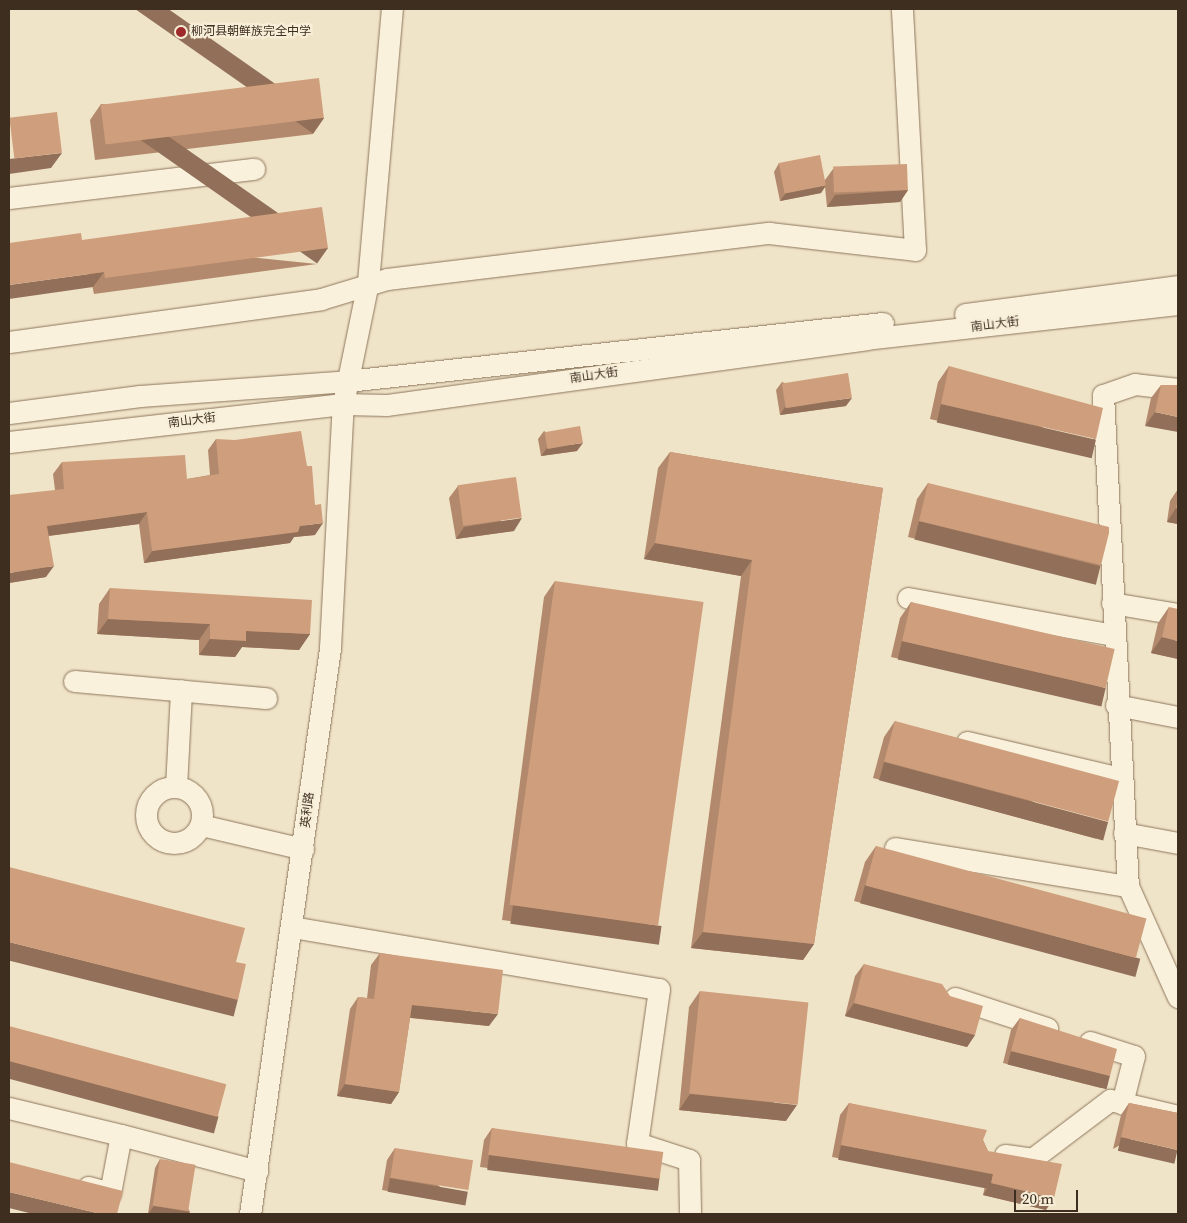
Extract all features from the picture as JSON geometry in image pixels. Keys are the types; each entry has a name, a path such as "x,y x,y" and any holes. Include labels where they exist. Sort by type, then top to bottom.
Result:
{"street":[{"name":"英利路","path":"250,1214 330,648 343,404 368,282 392,9"},
{"path":"9,342 320,299 368,282 769,233 915,250 902,9"},
{"path":"9,198 254,169"},
{"name":"南山大街","path":"9,413 140,396 347,381 1178,286"},
{"name":"南山大街","path":"9,442 343,404 387,405 866,340 1178,304"},
{"path":"1178,389 1135,384 1103,395 1095,411 1112,603 1120,778 1128,886 1178,997"},
{"path":"908,598 1113,635"},
{"path":"1112,603 1178,614"},
{"path":"74,681 266,698"},
{"path":"176,787 181,690"},
{"path":"1116,705 1178,717"},
{"path":"949,738 1120,778"},
{"path":"176,787 198,799 200,825 184,841 172,843 151,831 146,820 152,797 176,787"},
{"path":"200,825 303,849"},
{"path":"1124,833 1178,843"},
{"path":"895,848 1128,886"},
{"path":"292,927 659,989 637,1143 689,1160 690,1214"},
{"path":"946,996 1134,1056 1122,1103"},
{"path":"987,1153 1032,1159 1110,1100 1178,1116"},
{"path":"9,1108 257,1171"},
{"path":"64,1181 110,1192 121,1135"}],"building":[{"path":"319,78 324,118 106,145 101,105"},
{"path":"57,112 62,153 14,159 9,118"},
{"path":"820,155 826,185 785,193 779,163"},
{"path":"907,164 908,190 834,193 833,167"},
{"path":"322,207 328,248 105,278 104,272 9,285 9,243 81,233 82,240"},
{"path":"949,366 1103,408 1096,439 941,404"},
{"path":"848,373 852,398 786,408 782,383"},
{"path":"1161,385 1178,385 1178,417 1155,412"},
{"path":"580,426 583,443 547,449 545,432"},
{"path":"301,431 307,466 312,466 315,505 321,504 323,523 300,526 298,532 152,551 147,512 47,526 54,566 9,573 9,495 64,489 62,462 185,455 187,479 219,474 216,439 235,440"},
{"path":"670,452 883,488 814,944 703,932 752,560 655,543"},
{"path":"516,477 522,518 463,526 458,485"},
{"path":"928,483 1109,527 1101,565 919,521"},
{"path":"555,581 704,602 658,926 509,905"},
{"path":"110,588 312,600 310,634 246,631 246,641 210,639 210,624 108,619"},
{"path":"911,602 1115,649 1106,688 902,641"},
{"path":"1169,607 1178,609 1178,641 1162,637"},
{"path":"895,721 1119,781 1108,822 884,762"},
{"path":"876,846 1146,918 1136,958 865,886"},
{"path":"9,867 245,928 236,962 246,964 238,1000 9,942"},
{"path":"380,953 503,970 498,1014 412,1005 399,1092 345,1084 358,997 374,999"},
{"path":"864,964 942,984 950,996 983,1006 975,1035 854,1003"},
{"path":"700,991 808,1002 798,1105 689,1093"},
{"path":"1020,1018 1117,1049 1110,1076 1011,1051"},
{"path":"9,1026 226,1084 218,1117 9,1061"},
{"path":"849,1103 987,1130 983,1140 988,1151 1062,1164 1054,1198 991,1183 993,1174 841,1145"},
{"path":"1129,1103 1178,1113 1178,1150 1121,1137"},
{"path":"492,1128 663,1152 660,1179 488,1155"},
{"path":"395,1148 473,1160 468,1190 390,1178"},
{"path":"160,1159 196,1165 188,1211 153,1205"},
{"path":"9,1162 123,1191 117,1214 101,1214 9,1192"}],"place":[{"name":"柳河县朝鲜族完全中学","path":"181,32"}]}
